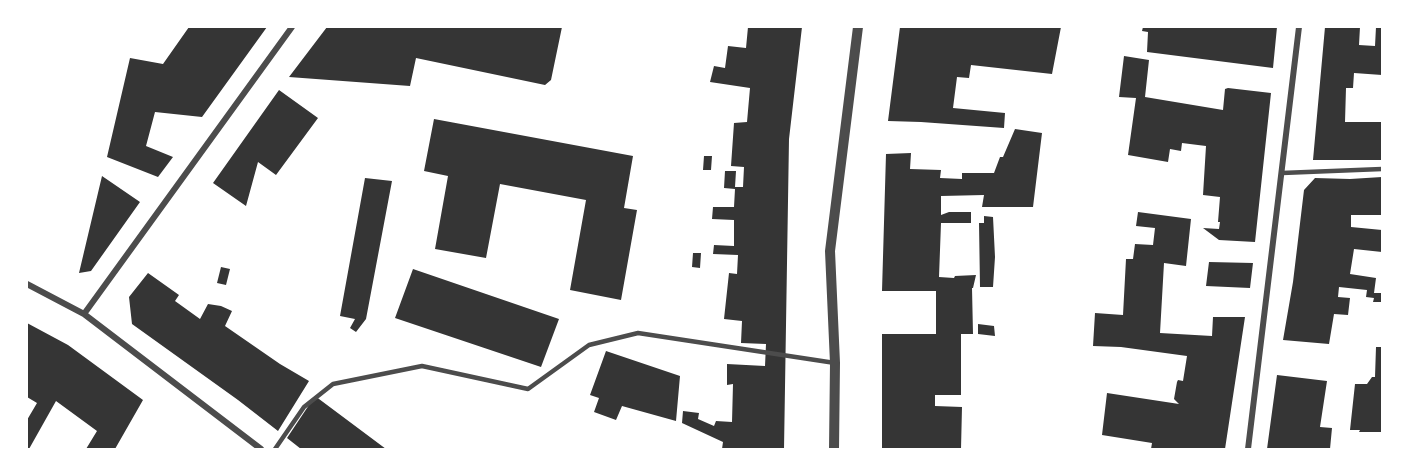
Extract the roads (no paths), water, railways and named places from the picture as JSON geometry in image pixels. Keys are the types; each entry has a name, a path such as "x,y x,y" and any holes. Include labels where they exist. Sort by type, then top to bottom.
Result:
{"street":[{"path":"84,314 292,27"},
{"path":"834,449 835,363 830,251 858,27"},
{"path":"1248,449 1299,27"},
{"path":"27,284 84,314 261,449"}],"lane":[{"path":"1282,173 1382,169"},
{"path":"275,449 303,407 333,384 422,366 528,389 589,345 638,333 835,363"}]}
